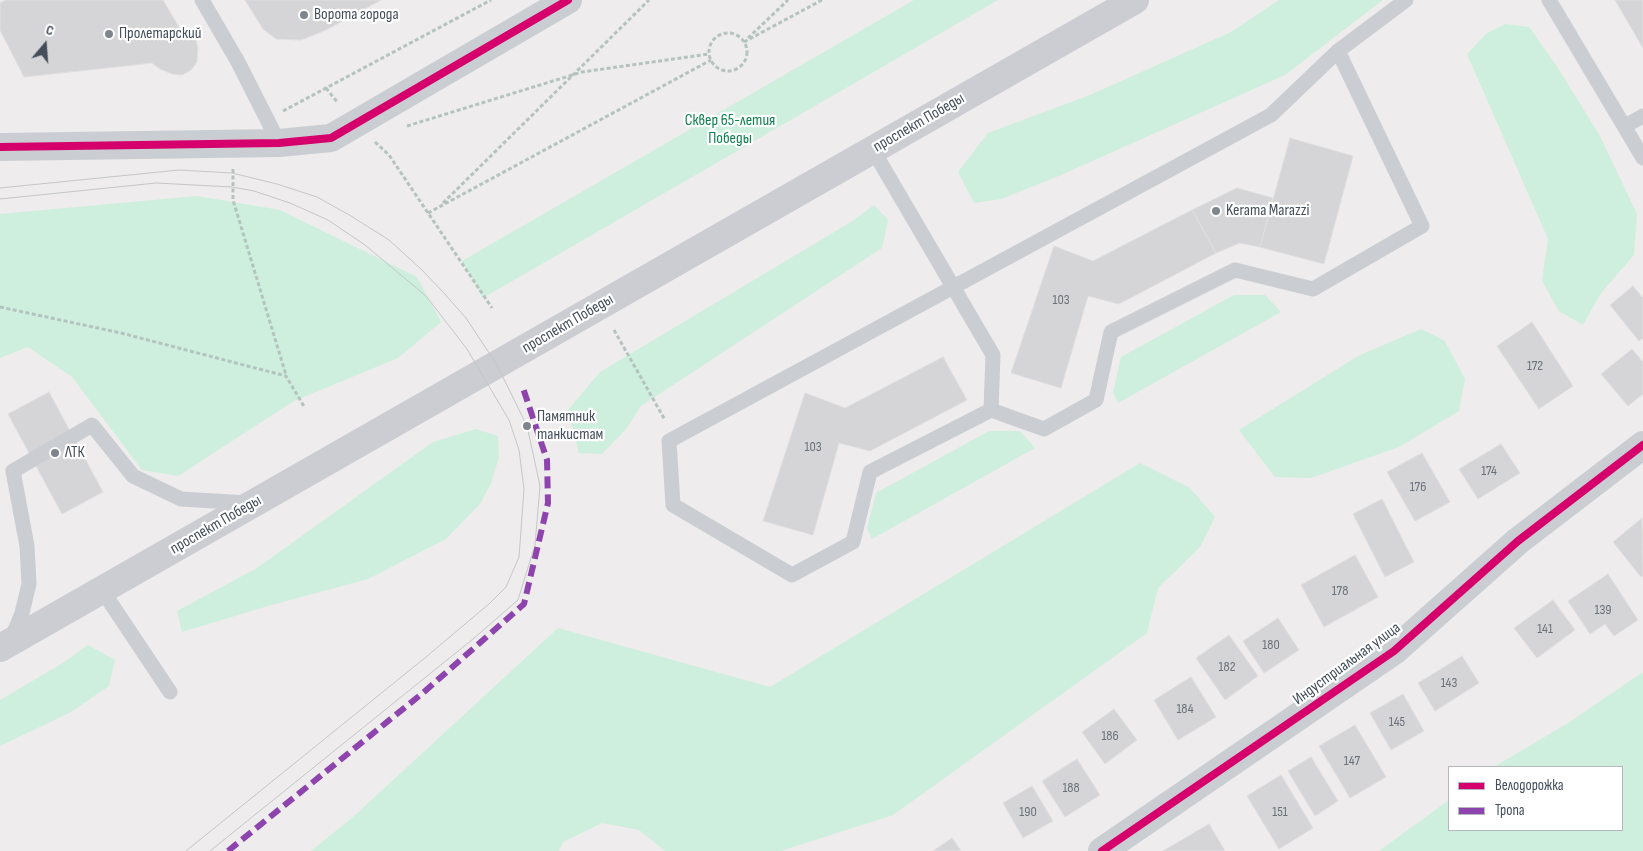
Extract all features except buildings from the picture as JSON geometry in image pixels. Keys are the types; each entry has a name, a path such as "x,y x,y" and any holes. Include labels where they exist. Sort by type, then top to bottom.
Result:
{"main road":[{"name":"проспект Победы","path":"5,645 1135,0"}],"street":[{"path":"0,146 235,143 273,131 331,138 568,0"},
{"name":"Индустриальная улица","path":"1102,851 1394,651 1518,541 1643,445"}],"lane":[{"path":"202,0 238,62 273,131"},
{"path":"1338,51 1422,226 1313,289 1235,270 1111,332 1096,400 1044,429 990,410 870,472 853,542 792,575 673,505 669,441 1271,115 1338,51 1406,0"},
{"path":"1549,0 1643,158"},
{"path":"1625,126 1643,116"},
{"path":"873,150 993,355 990,410"},
{"path":"5,645 22,613 29,584 27,546 13,471 92,425 133,476 181,499 254,503"},
{"path":"102,590 170,692"}],"path":[{"path":"273,131 326,88 491,0"},
{"path":"439,207 649,0"},
{"path":"744,42 788,0"},
{"path":"744,42 822,0"},
{"path":"722,34 734,34 744,42 747,48 746,60 737,69 731,71 719,69 711,60 709,54 712,42 716,37 722,34"},
{"path":"399,129 575,74 709,54"},
{"path":"428,213 711,60"},
{"path":"326,88 389,155 492,308"},
{"path":"235,143 232,173 233,200 286,376 306,408"},
{"path":"0,307 121,332 286,376"},
{"path":"614,330 675,438"}],"green space":[{"name":"Сквер 65-летия Победы","path":"914,0 998,0 483,298 462,261"},
{"path":"1279,0 1383,0 1285,75 1061,175 1001,199 974,203 958,172 988,133 1090,95 1231,32"},
{"path":"1505,24 1529,27 1556,65 1600,136 1637,214 1634,255 1601,293 1583,325 1559,311 1542,281 1548,239 1467,54 1486,34"},
{"path":"197,196 280,210 417,277 441,322 398,358 294,401 178,476 142,470 72,377 28,347 0,358 0,214"},
{"path":"874,205 888,220 882,248 641,406 627,428 602,454 579,453 568,410 600,372 851,222"},
{"path":"1234,295 1265,295 1281,312 1118,403 1113,392 1121,357"},
{"path":"1421,329 1445,341 1465,379 1459,411 1399,447 1311,478 1275,477 1239,430 1358,356"},
{"path":"476,429 498,436 499,457 491,483 480,504 446,539 368,579 182,632 177,611 257,568 433,442"},
{"path":"989,431 1020,431 1035,448 872,539 867,528 876,493"},
{"path":"1140,463 1190,488 1215,517 1200,547 1158,588 1147,633 893,815 781,851 665,851 639,830 602,823 563,842 559,851 311,851 353,817 558,628 770,687"},
{"path":"88,645 115,660 109,686 71,712 0,746 0,700 63,663"},
{"path":"1643,672 1643,851 1379,851 1448,801 1448,831 1623,831 1623,766 1496,766 1568,723"}],"tram line":[{"path":"0,188 179,170 232,173 277,184 317,197 389,240 443,292 466,318 497,365 527,426 540,486 535,545 518,600 473,639 210,851"},
{"path":"0,199 156,183 232,187 254,191 290,203 328,220 365,245 426,296 467,349 509,420 519,450 524,489 519,557 506,587 490,603 426,657 186,851"}],"marked path":[{"path":"228,851 424,692 524,604 548,503 547,460 523,388"}],"cycle path":[{"path":"0,147 279,143 331,138 568,0"},
{"path":"1102,851 1394,651 1518,541 1643,445"}],"place":[{"name":"Ворота города","path":"304,15"},
{"name":"Пролетарский","path":"109,34"},
{"name":"Kerama Marazzi","path":"1216,211"},
{"name":"Памятник танкистам","path":"527,426"},
{"name":"ЛТК","path":"55,453"}]}
